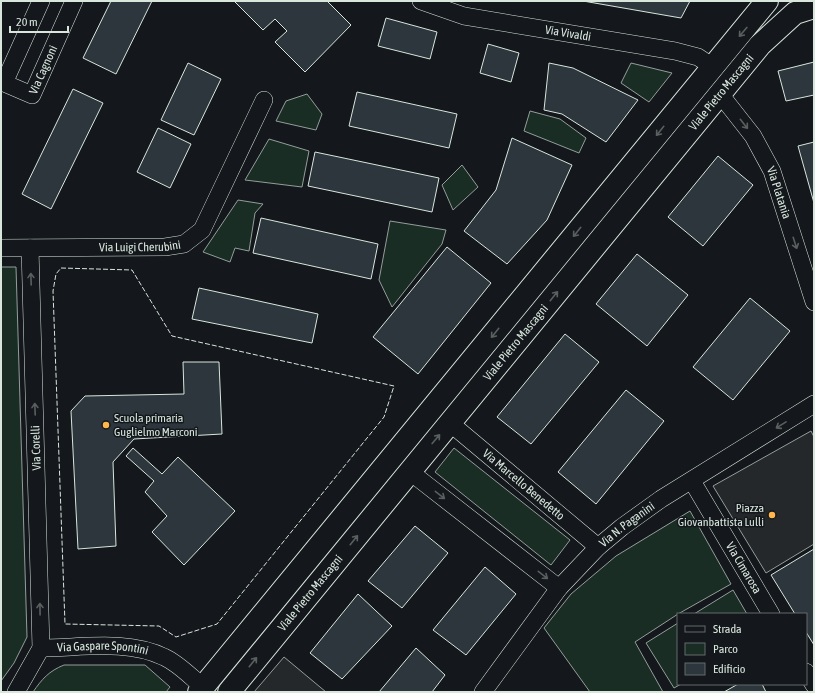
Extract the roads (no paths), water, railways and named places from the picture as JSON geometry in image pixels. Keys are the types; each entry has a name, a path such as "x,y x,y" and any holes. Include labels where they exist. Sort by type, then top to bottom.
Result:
{"main road":[{"name":"Viale Pietro Mascagni","path":"201,689 767,1"},
{"name":"Viale Pietro Mascagni","path":"229,692 760,45 795,13 814,7"}],"street":[{"name":"Via Cagnoni","path":"40,1 4,82 32,96 74,1"},
{"name":"Via Vivaldi","path":"421,1 464,16 675,51 698,57 713,67"},
{"name":"Via Platania","path":"720,94 753,136 772,171 814,302"},
{"name":"Via Luigi Cherubini","path":"1,248 165,247 184,244 194,238 202,230 264,100"},
{"name":"Via Corelli","path":"30,248 41,648"},
{"name":"Via N. Paganini","path":"483,692 560,588 598,547 644,511 814,404"},
{"name":"Via Marcello Benedetto","path":"450,423 598,547"},
{"path":"409,471 560,588"},
{"name":"Via Cimarosa","path":"692,481 770,613"},
{"name":"Via Gaspare Spontini","path":"16,692 41,648 110,646 137,648 166,657 201,689"},
{"path":"807,674 814,685"}],"place":[{"name":"Scuola primaria Guglielmo Marconi","path":"106,425"},
{"name":"Piazza Giovanbattista Lulli","path":"772,515"}]}
